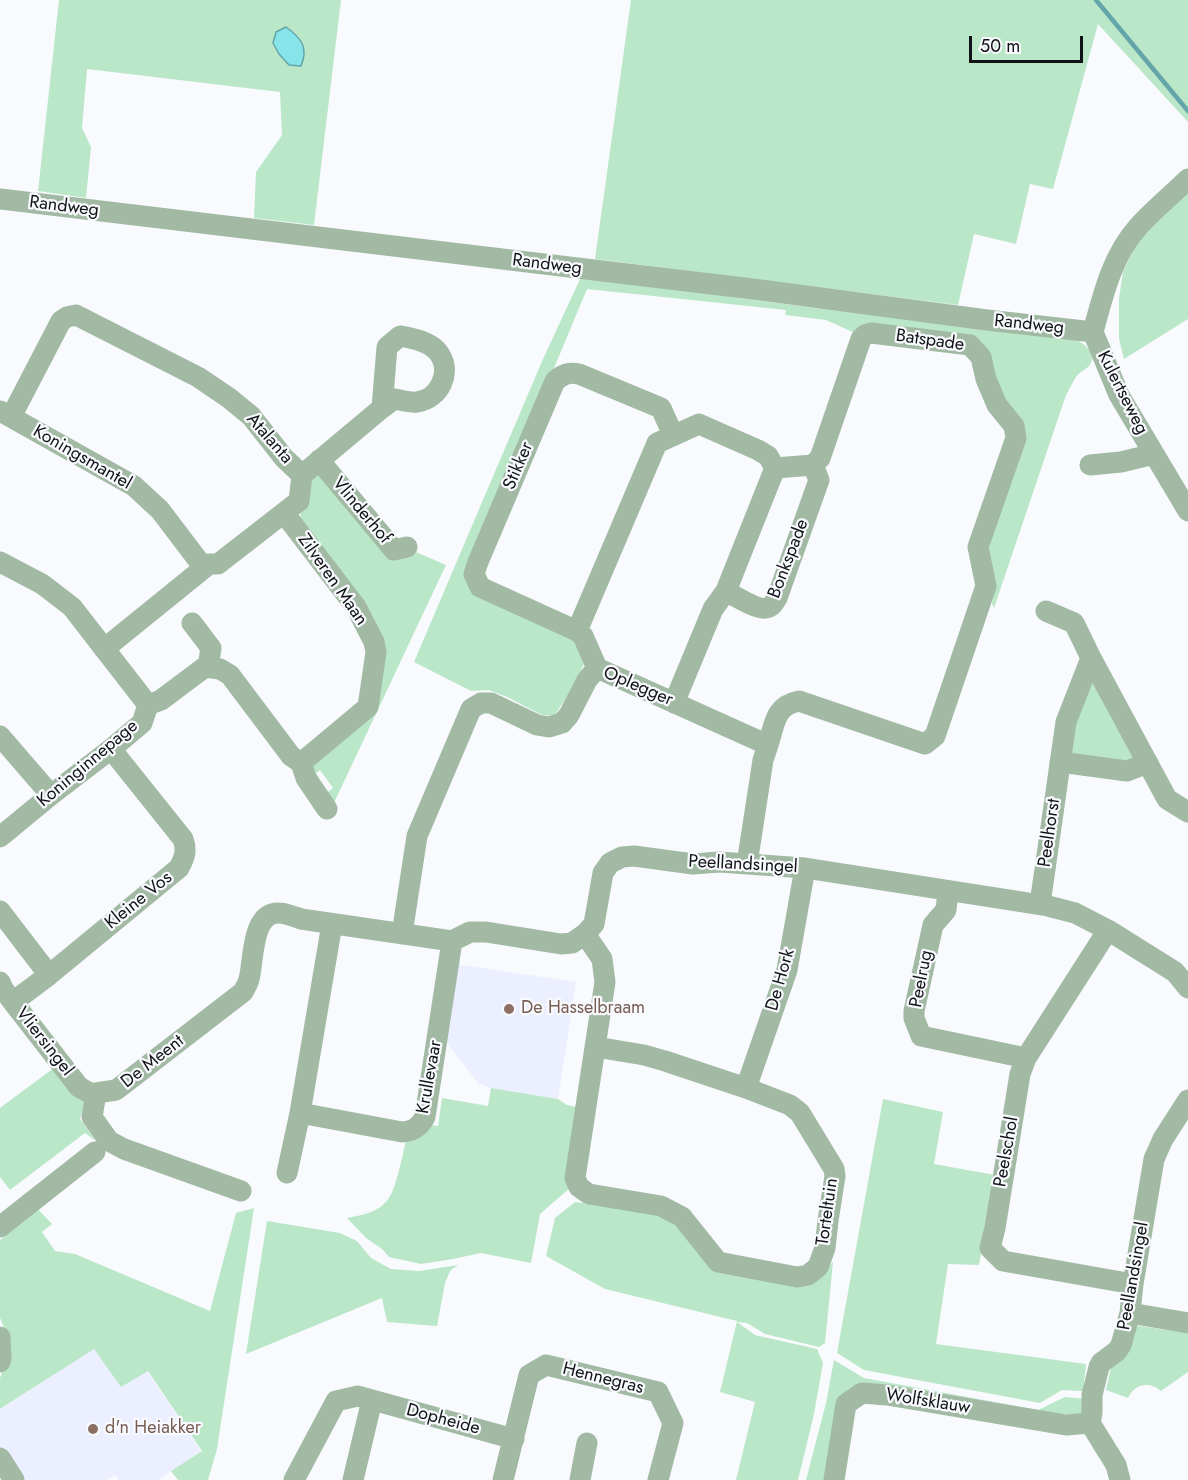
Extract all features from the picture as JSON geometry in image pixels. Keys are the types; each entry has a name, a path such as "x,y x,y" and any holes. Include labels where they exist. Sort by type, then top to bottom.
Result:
{"street":[{"path":"1093,332 1114,264 1126,244 1138,227 1188,179"},
{"name":"Randweg","path":"0,199 1093,332"},
{"name":"Atalanta","path":"6,414 61,321 76,315 198,377 229,398 251,416 284,458 302,475 299,501 218,564 209,564 104,649"},
{"name":"Kulertseweg","path":"1093,332 1119,395 1188,511"},
{"name":"Batspade","path":"768,745 778,713 788,704 799,701 925,744 935,736 986,586 978,547 1016,438 1014,426 997,405 986,379 981,357 970,345 871,333 861,339 820,458 813,465"},
{"name":"Stikker","path":"577,631 480,587 474,574 555,381 561,375 579,374 661,408 673,435"},
{"name":"Vlinderhof","path":"302,475 382,408"},
{"name":"Koningsmantel","path":"6,414 134,486 160,510 204,568"},
{"path":"597,668 582,636 577,631 657,443 699,424 758,450 768,456 775,468"},
{"name":"Kulertseweg","path":"1090,465 1121,462 1154,454"},
{"name":"Vlinderhof","path":"319,460 394,550 407,547"},
{"path":"775,468 813,465"},
{"name":"Bonkspade","path":"726,591 765,609 771,606 777,598 819,480 813,465"},
{"path":"674,703 713,609 726,591 775,468"},
{"name":"Zilveren Maan","path":"284,513 356,607 374,642 376,652 368,708 301,763"},
{"name":"Koninginnepage","path":"0,562 42,584 72,607 148,705 142,723 0,837"},
{"path":"1047,611 1074,622 1167,799 1188,812"},
{"path":"192,623 211,648 208,667"},
{"name":"Peelhorst","path":"1040,904 1066,722 1091,658"},
{"path":"148,705 161,700 204,666 220,669 230,675 291,756 301,763 306,778 327,808"},
{"name":"Oplegger","path":"402,934 417,836 471,709 481,703 490,703 537,725 549,727 562,723 569,715 587,680 597,668 768,745"},
{"path":"0,736 51,795"},
{"path":"747,864 763,760 768,745"},
{"name":"Kleine Vos","path":"13,1002 179,868 184,858 186,848 183,839 111,749"},
{"path":"1060,762 1127,771 1148,763"},
{"name":"Peellandsingel","path":"585,934 594,924 603,873 610,862 622,856 693,864 719,862 805,868 1040,904 1075,913 1108,930 1175,972 1188,988"},
{"name":"De Hork","path":"746,1088 787,970 805,868"},
{"name":"Peelrug","path":"948,891 946,910 933,925 914,1011 914,1018 921,1036 1026,1058"},
{"path":"0,911 49,975"},
{"name":"De Meent","path":"96,1094 116,1090 243,992 249,981 258,928 264,919 272,914 280,913 332,924"},
{"path":"287,1173 300,1113 332,924 452,941 470,933 486,932 561,944 572,943 585,934"},
{"name":"Peelschol","path":"1108,930 1026,1058 1020,1074 990,1248 1003,1261 1133,1284"},
{"name":"Torteltuin","path":"585,934 602,959 605,982 575,1178 579,1187 589,1194 660,1206 682,1217 718,1262 797,1277 808,1275 818,1266 825,1248 835,1176 834,1169 800,1113 790,1105 746,1088 644,1055 596,1047"},
{"name":"Krullevaar","path":"300,1113 402,1132 412,1131 420,1125 425,1117 452,941"},
{"name":"Vliersingel","path":"0,982 3,989 80,1087 96,1094"},
{"path":"96,1094 92,1117 109,1141 124,1149 241,1191"},
{"name":"Peellandsingel","path":"1090,1423 1092,1395 1099,1367 1121,1345 1130,1313 1154,1159 1163,1139 1188,1100"},
{"path":"0,1227 95,1152"},
{"path":"1130,1313 1188,1323"},
{"path":"0,1337 0,1362"},
{"name":"Hennegras","path":"503,1480 529,1375 546,1365 658,1392 674,1423 658,1480"},
{"name":"Wolfsklauw","path":"834,1480 846,1404 862,1393 887,1395 1066,1425 1090,1423"},
{"name":"Dopheide","path":"294,1480 336,1401 358,1396 514,1439"},
{"path":"353,1480 372,1400"},
{"path":"1090,1423 1116,1465 1120,1480"},
{"path":"580,1480 587,1443"},
{"path":"0,1458 14,1480"}],"shaded area":[{"name":"De Hasselbraam","path":"455,964 576,982 558,1099 491,1088 478,1083 442,1036"},
{"name":"d'n Heiakker","path":"94,1348 147,1371 201,1451 158,1480 119,1480 115,1475 107,1480 22,1480 0,1448 0,1410"}],"green space":[{"path":"59,0 341,0 314,225 254,218 256,172 282,135 280,92 87,69 82,128 91,147 86,198 38,191"},
{"path":"631,0 1188,0 1188,122 1098,24 1053,189 1030,184 1016,244 974,234 958,305 595,259"},
{"path":"1188,189 1188,319 1124,359 1119,339 1119,298 1123,272 1150,224"},
{"path":"581,277 815,308 1064,337 1083,344 1093,354 1091,363 1076,377 1066,395 994,608 986,553 1020,445 976,349 857,334 826,320 785,315 786,310 587,289 468,574 577,636 586,660 554,716 542,715 489,690 471,691 414,662 543,359"},
{"path":"320,465 381,546 409,549 446,565 333,805 325,794 333,788 320,770 312,777 311,764 374,708 382,645 299,526 305,478"},
{"path":"1094,678 1137,758 1131,762 1070,753 1075,725"},
{"path":"55,1067 87,1094 80,1119 96,1141 85,1133 10,1190 0,1177 0,1108"},
{"path":"491,1088 558,1099 567,1105 582,1108 571,1187 540,1214 531,1263 481,1253 421,1264 389,1257 347,1218 373,1211 387,1200 392,1193 407,1139 425,1124 438,1126 442,1098 488,1106"},
{"path":"883,1099 943,1112 934,1164 995,1175 979,1265 948,1264 936,1344 1086,1364 1083,1391 1062,1390 1040,1403 864,1370 837,1353"},
{"path":"575,1202 671,1216 713,1265 807,1285 833,1262 825,1343 819,1347 765,1334 747,1323 737,1322 755,1335 817,1349 823,1363 814,1414 798,1480 736,1480 755,1402 720,1392 737,1321 605,1289 546,1256 555,1218"},
{"path":"35,1206 52,1224 42,1232 55,1251 75,1254 210,1311 236,1213 254,1208 217,1449 208,1480 178,1480 171,1471 202,1451 148,1371 121,1387 94,1349 0,1409 0,1378 6,1362 5,1330 0,1318 0,1240 29,1217"},
{"path":"267,1221 340,1233 357,1241 371,1258 391,1269 419,1271 458,1265 450,1271 445,1283 437,1326 387,1322 382,1298 246,1354"},
{"path":"1134,1325 1188,1333 1188,1372 1161,1391 1147,1385 1138,1387 1128,1398 1106,1390 1112,1363"},
{"path":"834,1360 864,1378 1038,1410 1065,1397 1087,1399 1086,1413 1049,1416 860,1386 827,1480 806,1480 826,1403"}],"water":[{"path":"286,27 296,35 304,48 301,66 289,65 273,43 276,32"}],"waterway":[{"path":"1096,0 1188,111"}],"place":[{"name":"De Hasselbraam","path":"509,1009"},
{"name":"d'n Heiakker","path":"93,1429"}]}
